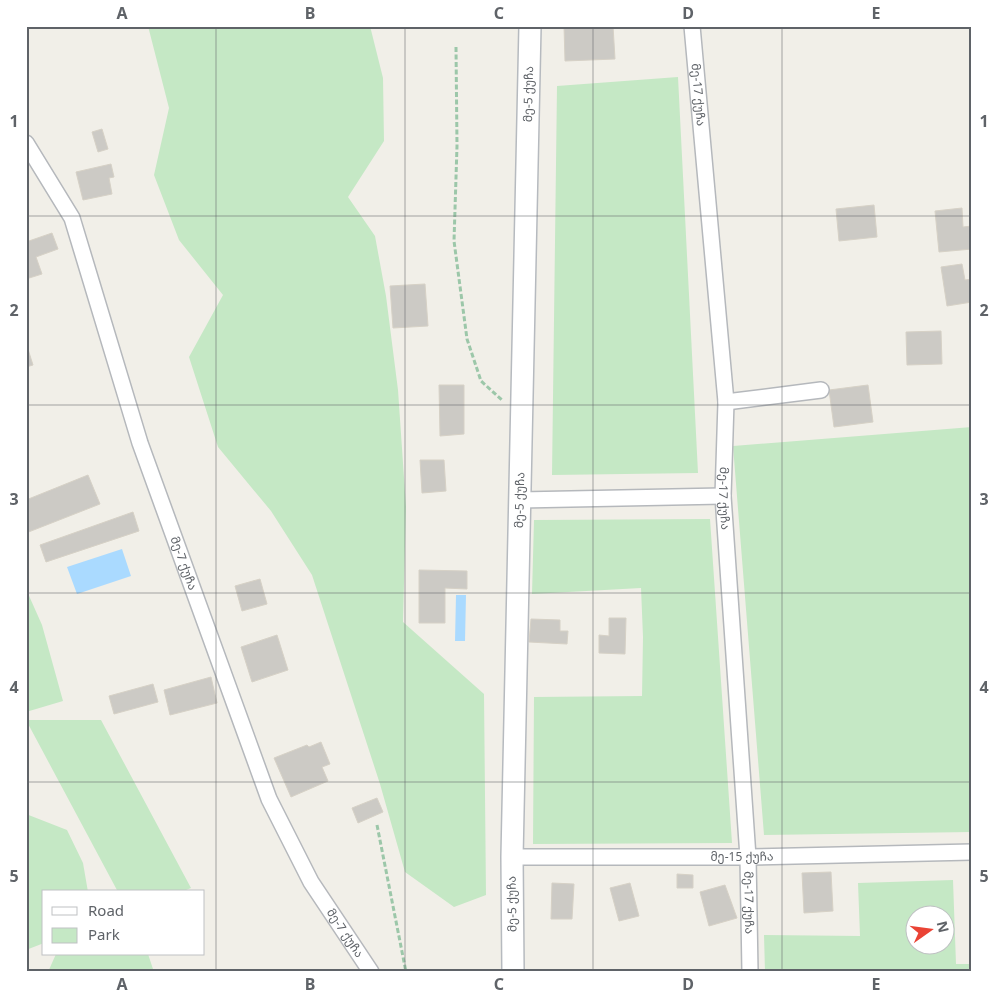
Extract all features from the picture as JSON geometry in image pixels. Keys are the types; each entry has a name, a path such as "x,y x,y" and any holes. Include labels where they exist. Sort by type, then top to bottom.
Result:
{"street":[{"name":"მე-5 ქუჩა","path":"513,972 512,856 530,26"},
{"name":"მე-17 ქუჩა","path":"692,26 726,402 723,496 748,857 750,972"},
{"name":"მე-7 ქუჩა","path":"26,143 72,218 140,443 269,799 311,882 371,972"},
{"path":"726,402 821,390"},
{"path":"520,500 723,496"},
{"name":"მე-15 ქუჩა","path":"512,856 748,857 972,852"}],"path":[{"path":"456,47 457,146 454,241 467,339 481,381 522,418"},
{"path":"377,825 406,972"}],"green space":[{"path":"148,26 370,26 383,78 384,141 348,197 375,236 386,296 398,390 406,507 403,622 484,694 486,895 454,907 405,872 380,784 312,575 271,511 218,447 189,357 223,295 179,240 154,175 169,108"},
{"path":"678,77 698,473 552,475 557,86"},
{"path":"972,427 972,832 764,835 733,446"},
{"path":"710,519 732,843 533,844 534,697 642,696 643,637 641,588 532,594 534,520"},
{"path":"26,589 42,625 63,701 26,712"},
{"path":"26,720 101,720 191,888 186,890 117,890"},
{"path":"26,814 67,830 83,863 88,890 42,890 42,944 26,950"},
{"path":"953,880 954,906 906,906 906,956 956,956 956,964 972,964 972,972 765,972 764,935 860,936 858,883"},
{"path":"55,956 149,956 154,972 48,972"}],"water":[{"path":"122,549 131,576 77,594 67,567"},
{"path":"456,595 466,595 465,641 455,641"}],"building":[{"path":"564,26 613,26 615,59 565,61"},
{"path":"102,129 108,149 98,152 92,132"},
{"path":"111,164 114,177 109,178 112,194 83,200 76,172"},
{"path":"874,205 877,237 839,241 836,209"},
{"path":"962,208 963,227 972,226 972,249 939,252 935,211"},
{"path":"52,233 58,249 36,257 42,274 26,279 26,242"},
{"path":"962,264 965,280 972,279 972,302 947,306 941,267"},
{"path":"425,284 428,326 393,328 390,286"},
{"path":"941,331 942,364 907,365 906,332"},
{"path":"26,343 33,365 26,367"},
{"path":"439,385 464,385 464,434 440,436"},
{"path":"868,385 873,422 834,427 829,390"},
{"path":"420,460 444,460 446,491 422,493"},
{"path":"88,475 100,504 26,533 26,500"},
{"path":"133,512 139,531 46,562 40,545"},
{"path":"419,570 467,571 467,589 445,588 445,623 419,623"},
{"path":"260,579 267,604 242,611 235,586"},
{"path":"609,618 626,618 625,654 599,653 599,635 609,636"},
{"path":"531,619 560,620 560,631 568,631 567,644 529,642"},
{"path":"277,635 288,670 252,682 241,647"},
{"path":"211,677 217,703 170,715 164,690"},
{"path":"153,684 158,702 114,714 109,696"},
{"path":"321,742 330,764 322,767 328,781 291,797 274,758 307,745 309,747"},
{"path":"377,798 383,812 358,823 352,808"},
{"path":"831,872 833,911 804,913 802,873"},
{"path":"677,874 693,875 693,888 677,888"},
{"path":"552,883 574,884 572,919 551,919"},
{"path":"630,883 639,916 619,921 610,888"},
{"path":"725,885 737,918 709,926 700,892"}]}
